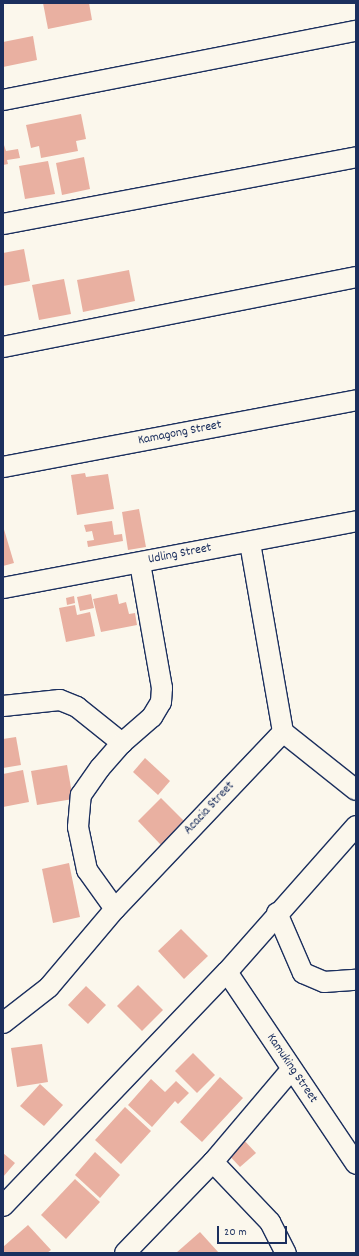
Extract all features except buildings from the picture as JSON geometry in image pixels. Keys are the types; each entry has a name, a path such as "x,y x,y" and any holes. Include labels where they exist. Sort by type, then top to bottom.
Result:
{"street":[{"path":"3,100 356,31"},
{"path":"3,224 356,157"},
{"path":"3,347 356,277"},
{"name":"Kamagong Street","path":"3,467 356,400"},
{"name":"Udling Street","path":"3,588 356,521"},
{"path":"250,542 283,732 356,790"},
{"path":"115,910 87,870 78,828 82,795 122,743 152,717 161,702 162,688 140,563"},
{"path":"3,706 60,700 77,707 122,743"},
{"name":"Acacia Street","path":"3,1020 49,987 115,910 283,732"},
{"path":"3,1206 227,972 356,826"},
{"path":"277,914 303,973 324,982 356,980"},
{"name":"Kamuking Street","path":"227,972 291,1070 356,1164"},
{"path":"133,1250 213,1162 291,1070"},
{"path":"213,1162 270,1222 286,1253"}]}
